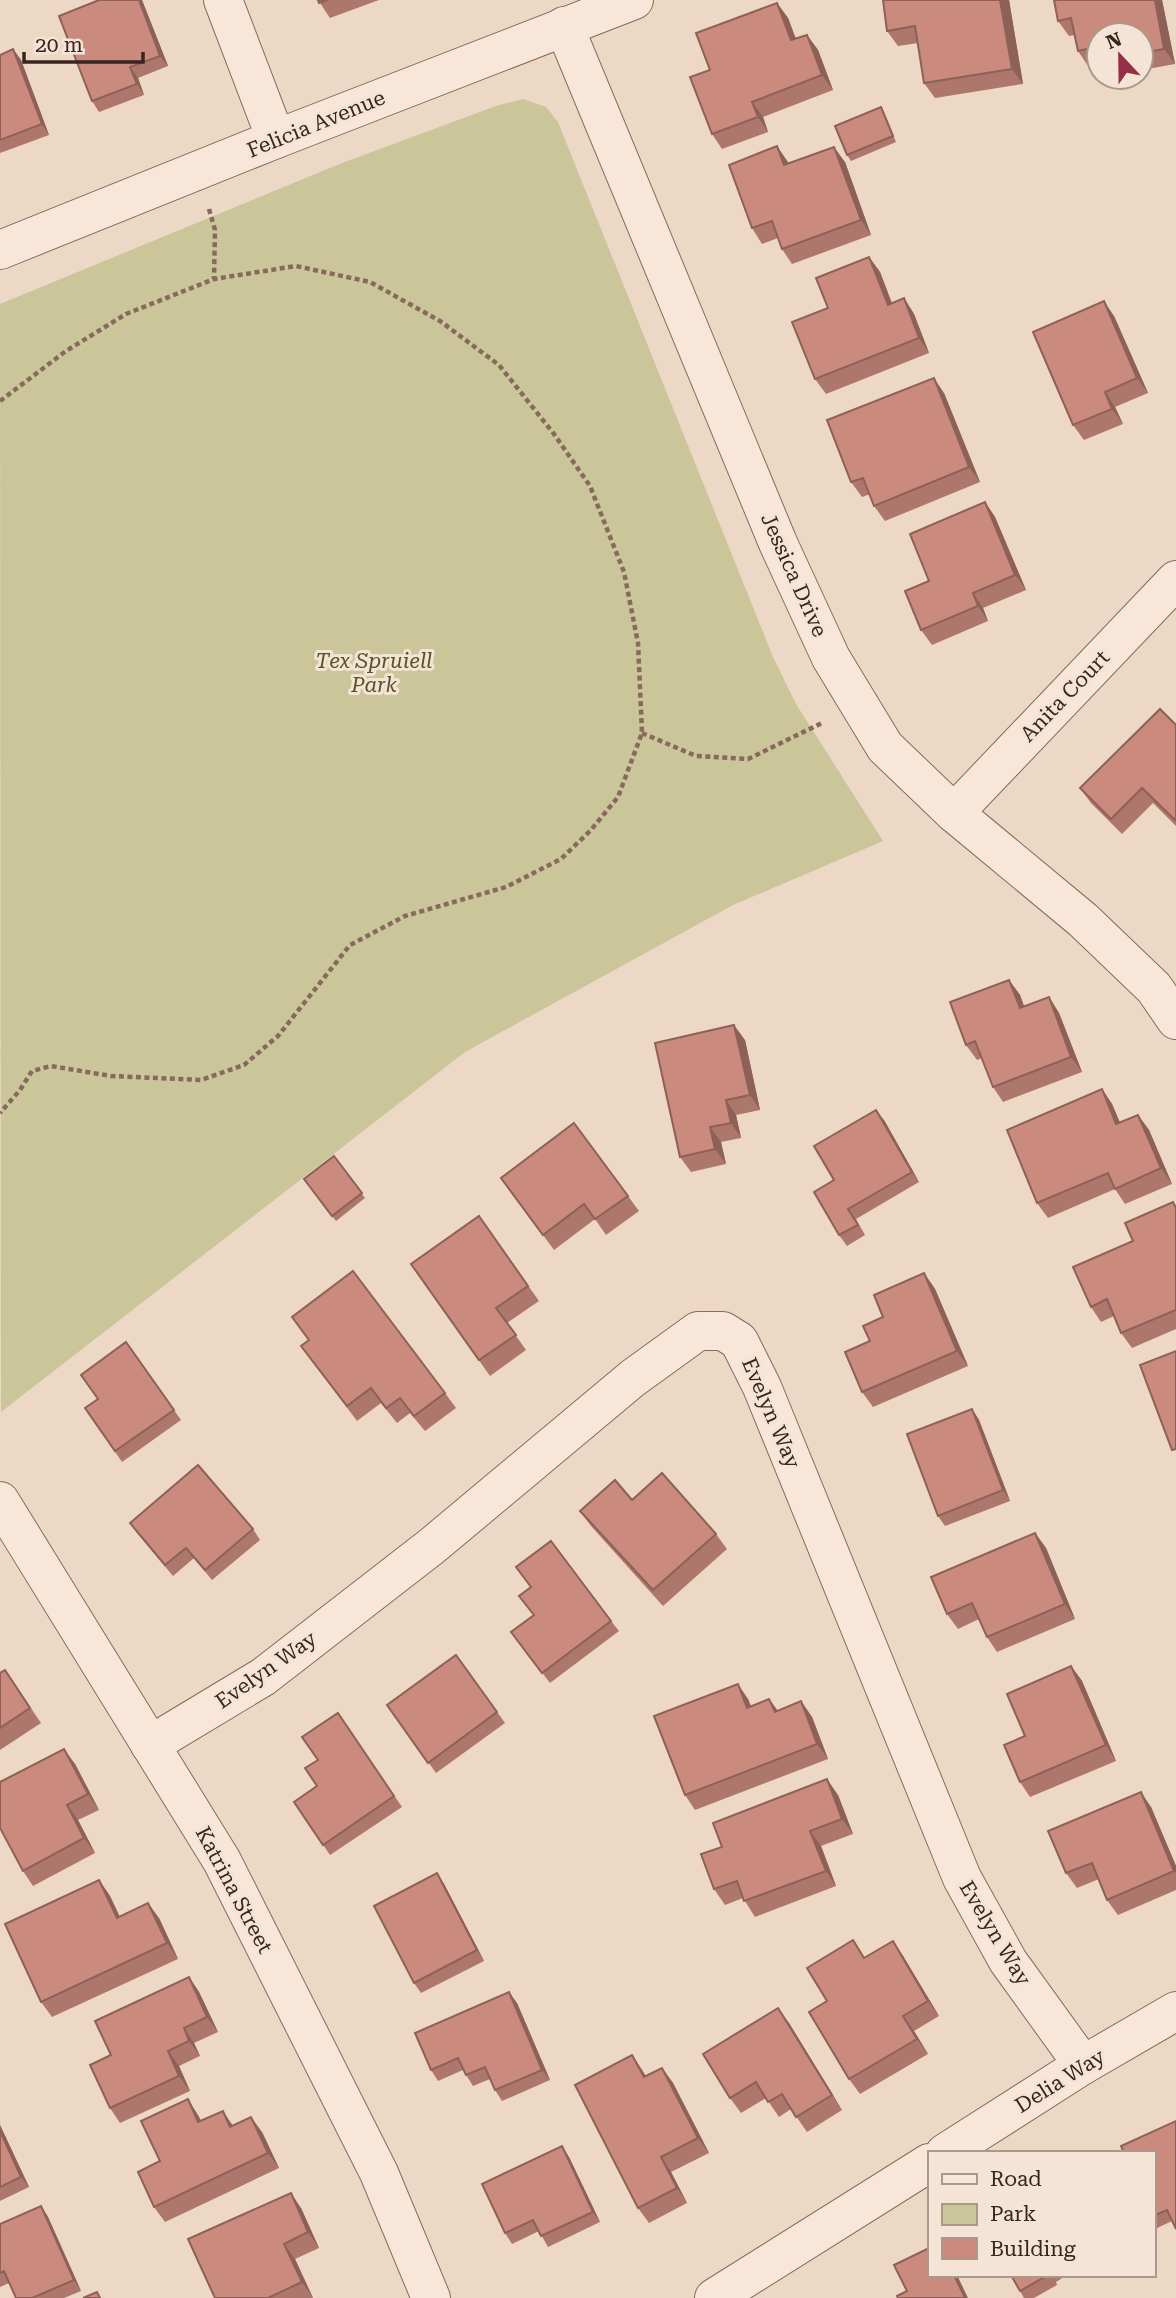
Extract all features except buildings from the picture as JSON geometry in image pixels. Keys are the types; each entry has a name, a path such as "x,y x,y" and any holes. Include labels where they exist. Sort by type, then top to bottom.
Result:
{"street":[{"path":"223,0 276,139"},
{"name":"Felicia Avenue","path":"0,250 634,0"},
{"name":"Jessica Drive","path":"565,26 778,543 831,658 858,704 885,747 954,813 1083,920 1154,988 1176,1020"},
{"name":"Anita Court","path":"954,813 1176,580"},
{"name":"Evelyn Way","path":"150,1745 263,1677 432,1546 633,1378 698,1331 723,1331 739,1341 762,1387 962,1878 1008,1961 1083,2065"},
{"name":"Katrina Street","path":"0,1501 222,1861 379,2173 431,2298"},
{"name":"Delia Way","path":"948,2151 1083,2065 1176,2011"},
{"path":"714,2298 928,2163"}],"path":[{"path":"209,209 215,230 214,279"},
{"path":"0,401 66,351 126,314 214,279 296,266 370,282 440,320 499,365 554,433 590,486 624,572 638,643 642,733 618,797 591,830 561,859 506,887 405,916 350,945 278,1036 244,1065 201,1080 111,1076 51,1066 32,1071 0,1113"},
{"path":"642,733 696,756 748,759 858,704"}],"green space":[{"name":"Tex Spruiell Park","path":"523,99 546,107 558,122 773,657 796,704 883,841 733,905 465,1052 1,1412 0,304 342,163 496,106"}]}
